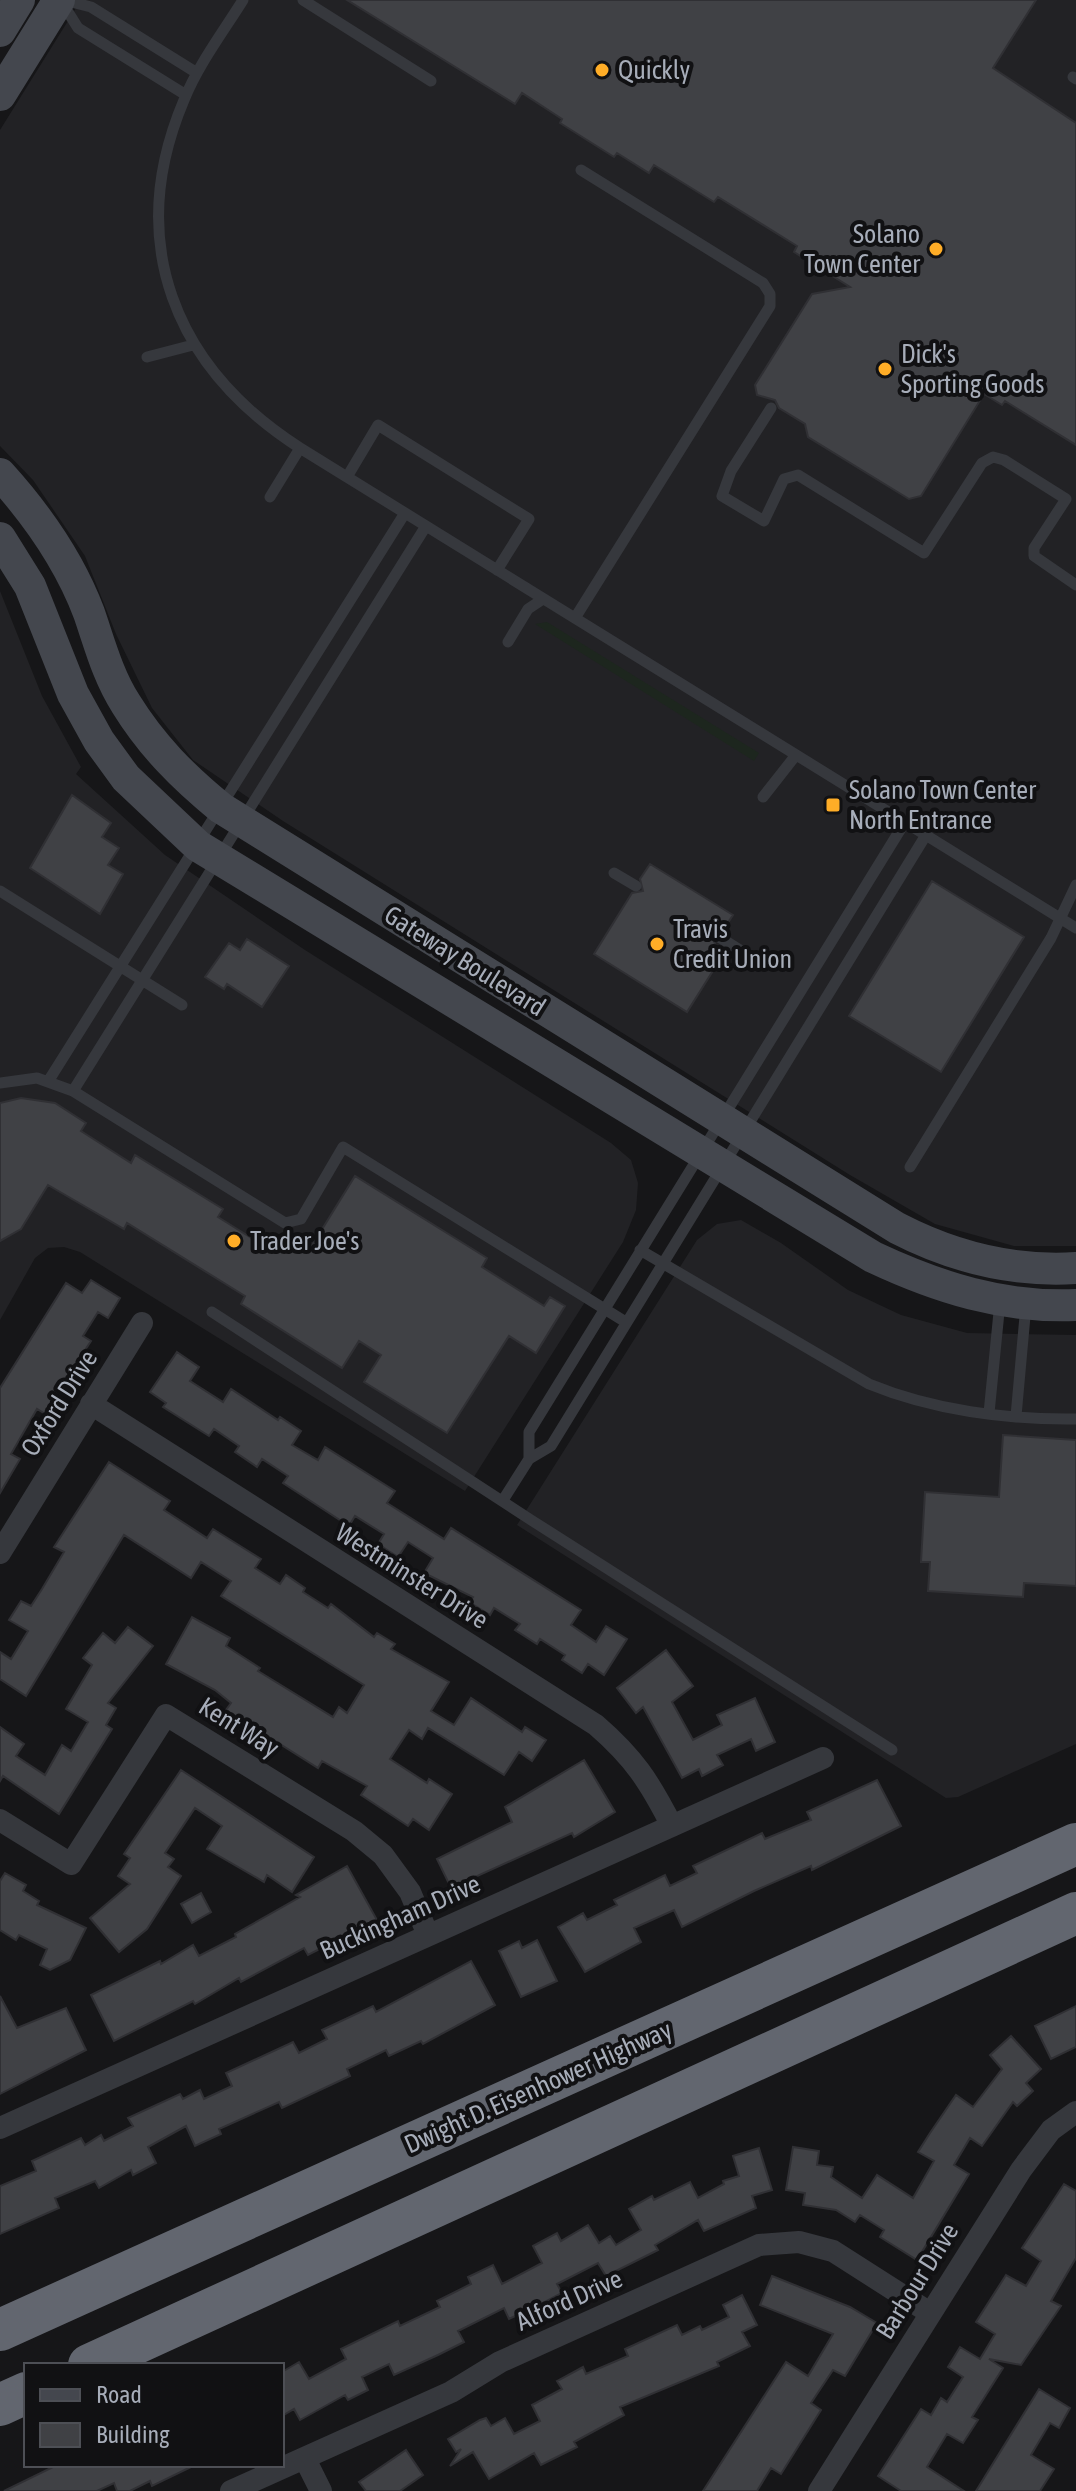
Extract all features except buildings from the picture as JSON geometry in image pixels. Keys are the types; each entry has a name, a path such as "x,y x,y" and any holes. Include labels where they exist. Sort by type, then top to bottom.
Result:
{"highway":[{"name":"Dwight D. Eisenhower Highway","path":"0,2330 1076,1844"},
{"path":"93,2363 1076,1913"},
{"path":"0,2405 24,2394"}],"street":[{"path":"0,31 19,0"},
{"path":"0,95 61,0"},
{"name":"Gateway Boulevard","path":"0,474 30,508 69,568 106,666 125,703 156,749 231,815 930,1245 1007,1266 1076,1268"},
{"name":"Gateway Boulevard","path":"0,538 30,586 73,694 99,741 136,788 208,852 710,1160 884,1262 930,1282 1013,1303 1076,1305"},
{"name":"Oxford Drive","path":"0,1553 142,1323"},
{"name":"Westminster Drive","path":"91,1404 596,1725 629,1754 654,1789 672,1826"},
{"name":"Kent Way","path":"0,1820 71,1864 166,1715 354,1831 383,1855 410,1892 428,1935"},
{"name":"Buckingham Drive","path":"0,2128 823,1758"},
{"name":"Barbour Drive","path":"824,2489 1021,2170 1051,2130 1076,2112"},
{"name":"Alford Drive","path":"231,2491 451,2392 500,2362 759,2245 799,2242 833,2251 930,2313"},
{"path":"305,2459 321,2491"}],"lane":[{"path":"61,0 91,7 197,73"},
{"path":"61,0 78,28 186,95"},
{"path":"243,0 186,95 162,169 159,217 161,254 167,282 193,345 229,393 267,427 300,448 1076,928"},
{"path":"303,0 431,81"},
{"path":"575,618 770,306 770,294 763,283 581,170"},
{"path":"147,357 193,345"},
{"path":"771,408 731,471 722,496 764,521 784,479 798,475 924,553 982,463 993,457 1004,460 1066,499 1034,548 1034,556 1076,585"},
{"path":"347,477 378,425 529,519 497,570"},
{"path":"270,497 300,448"},
{"path":"73,1091 143,981 208,852 405,513"},
{"path":"49,1080 121,966 208,852 426,526"},
{"path":"508,642 528,609 543,599"},
{"path":"763,797 796,755"},
{"path":"503,1500 529,1459 551,1446 660,1263 710,1160 905,822"},
{"path":"529,1459 529,1432 640,1250 710,1160 926,835"},
{"path":"614,873 636,886"},
{"path":"910,1167 1051,938 1076,885"},
{"path":"0,891 182,1005"},
{"path":"719,937 759,962"},
{"path":"0,1083 25,1078 49,1080 73,1091 285,1223 301,1219 343,1147 624,1321"},
{"path":"640,1250 869,1384 942,1406 1016,1416 1076,1419"},
{"path":"989,1413 1013,1303"},
{"path":"1013,1303 1016,1416"},
{"path":"212,1312 892,1750"}],"shaded area":[{"name":"Solano Town Center","path":"81,0 1076,0 1076,1246 1014,1246 935,1224 850,1175 283,821 193,760 152,708 116,634 85,556 33,480 0,446 0,130"},
{"path":"0,591 42,696 81,767 76,774 165,855 305,950 611,1143 631,1160 638,1183 636,1210 623,1242 465,1491 80,1252 64,1247 48,1248 35,1258 0,1320"},
{"path":"547,622 759,753 754,761 535,624"},
{"path":"741,1220 781,1243 848,1290 901,1315 967,1333 1076,1335 1076,1744 958,1797 946,1798 517,1525 697,1240 717,1224"}],"place":[{"name":"Quickly","path":"602,70"},
{"name":"Solano Town Center","path":"936,249"},
{"name":"Dick's Sporting Goods","path":"885,369"},
{"name":"Solano Town Center North Entrance","path":"833,805"},
{"name":"Travis Credit Union","path":"657,944"},
{"name":"Trader Joe's","path":"234,1241"}]}
